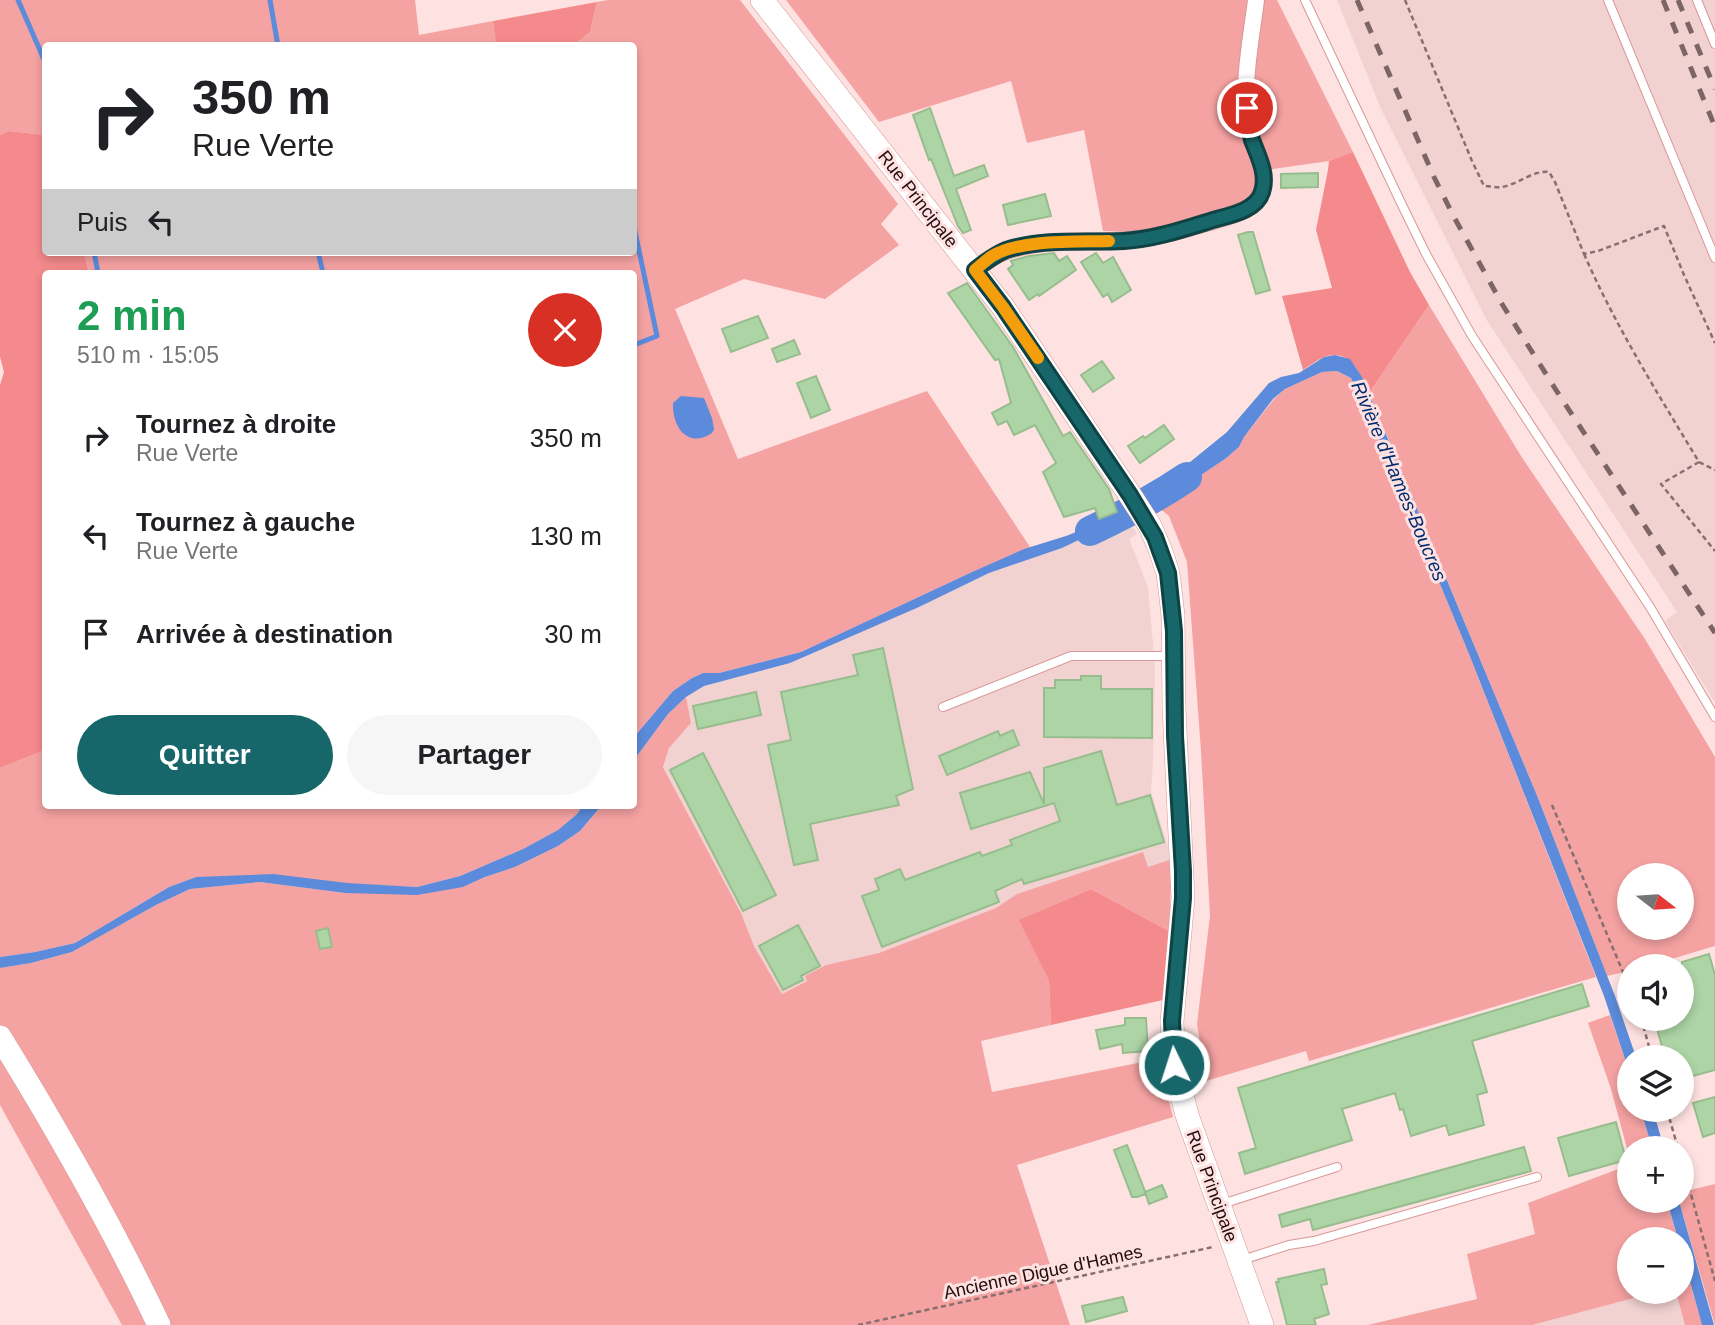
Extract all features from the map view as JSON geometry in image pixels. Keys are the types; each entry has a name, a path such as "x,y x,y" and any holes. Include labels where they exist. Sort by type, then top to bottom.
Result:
{"street":[{"name":"Rue Principale","path":"762,0 1003,307 1130,495 1150,526 1160,550 1168,573 1172,607 1183,898 1172,1010 1174,1065 1181,1095 1262,1325"},
{"path":"975,270 993,256 1015,248 1048,243 1147,238 1237,214 1256,202 1264,185 1249,126 1247,100 1256,0"},
{"path":"0,1037 84,1179 159,1325"}],"lane":[{"path":"1305,0 1426,254 1472,336 1650,607 1715,717"},
{"path":"1608,0 1715,258"},
{"path":"1697,0 1715,44"},
{"path":"943,706 1071,656 1174,656"},
{"path":"1219,1204 1337,1167"},
{"path":"1236,1252 1314,1241 1537,1177"}],"path":[{"path":"1405,0 1484,186 1498,188 1542,171 1549,172 1602,295 1633,352 1699,462 1715,470"},
{"path":"1584,254 1609,248 1664,226 1715,343"},
{"path":"1699,462 1661,484 1715,551"},
{"path":"1552,805 1617,958"},
{"path":"1694,1205 1715,1281"},
{"name":"Ancienne Digue d'Hames","path":"858,1325 1236,1252"}],"shaded area":[{"path":"0,0 415,0 419,35 493,21 496,42 42,42 42,135 9,131 0,135"},
{"path":"740,0 898,204 881,224 899,245 825,299 744,279 675,309 738,459 927,391 1030,547 801,652 719,673 703,673 692,678 673,691 637,733 637,270 88,270 85,256 637,256 637,42 578,42 590,32 597,2"},
{"path":"786,0 1277,0 1353,152 1329,161 1273,169 1246,202 1145,232 1103,231 1084,130 1027,143 1011,81 879,122"},
{"path":"1337,0 1715,0 1715,703 1665,621 1677,612 1486,319 1381,109"},
{"path":"597,2 590,32 578,42 496,42 493,21"},
{"path":"9,131 42,135 42,256 85,256 88,270 42,270 42,751 0,768 0,385 4,372 0,357 0,135"},
{"path":"1353,152 1410,272 1429,305 1369,393 1357,370 1339,356 1322,358 1303,370 1282,296 1332,288 1316,230 1329,161"},
{"path":"1429,305 1521,456 1645,639 1715,757 1715,946 1688,954 1617,954 1617,974 1607,976 1538,798 1369,393"},
{"path":"1337,371 1351,378 1386,454 1469,654 1596,977 1309,1061 1306,1051 1206,1081 1197,1024 1210,916 1187,562 1169,516 1159,508 1239,447 1274,399 1285,389 1322,372"},
{"path":"1127,517 1137,534 1129,539 1148,587 1155,666 1151,792 1172,859 1148,867 1143,852 1018,894 996,908 879,953 826,965 805,976 808,980 782,994 754,946 741,913 663,766 669,748 691,723 686,697 704,686 790,663 919,607 989,573 1062,548"},
{"path":"686,697 691,723 669,748 663,767 741,913 754,946 782,994 807,981 805,976 826,965 879,953 996,908 1017,894 1143,852 1148,867 1172,859 1169,931 1091,889 1020,920 1049,981 1051,1025 981,1041 992,1092 1158,1059 1173,1117 1017,1165 1070,1325 122,1325 0,1105 0,968 72,952 190,889 260,882 345,893 463,887 515,867 558,846 580,831 599,809 637,809 637,756 668,714"},
{"path":"42,751 42,809 580,809 558,830 523,849 460,876 417,887 196,877 169,887 75,943 0,957 0,768"},
{"path":"1091,889 1169,931 1163,1000 1051,1025 1049,981 1019,920"},
{"path":"1610,1015 1620,1045 1617,1045 1617,1111 1611,1089 1588,1023"},
{"path":"1620,1122 1644,1122 1649,1136 1624,1136"},
{"path":"1617,1170 1617,1213 1670,1213 1675,1227 1617,1227 1617,1303 1532,1325 1368,1325 1477,1299 1467,1254 1535,1234 1528,1203"},
{"path":"1715,1184 1715,1325 1694,1253 1694,1227 1687,1227 1682,1213 1694,1213 1694,1189"},
{"path":"1694,1296 1702,1325 1685,1325 1679,1304 1694,1304"},
{"path":"1617,1303 1679,1304 1685,1325 1532,1325"}],"water":[{"path":"1335,355 1350,359 1362,377 1538,798 1617,1002 1617,1031 1627,1031 1632,1045 1620,1045 1604,996 1469,654 1386,454 1351,378 1337,371 1322,372 1285,389 1273,399 1239,447 1225,459 1159,508 1152,493 1227,432 1269,383 1299,373 1324,357"},
{"path":"681,396 704,398 712,418 712,433 696,438 683,433 673,412 673,403"},
{"path":"1125,509 1127,517 1062,548 989,573 919,607 790,663 704,686 686,697 668,714 637,756 637,733 673,691 692,678 703,673 719,673 801,652 1024,549 1102,522"},
{"path":"580,809 599,809 580,831 558,846 515,867 463,887 417,895 345,893 260,882 190,889 72,952 0,968 0,957 75,943 169,887 196,877 273,874 347,883 417,887 460,876 523,849 558,830"},
{"path":"1644,1122 1656,1122 1661,1136 1649,1136"},
{"path":"1670,1213 1682,1213 1686,1227 1675,1227"},
{"path":"1694,1254 1714,1325 1702,1325 1694,1296"}],"building":[{"path":"930,108 954,176 984,165 988,176 956,189 971,230 963,233 931,159 929,160 913,115"},
{"path":"1318,173 1318,187 1281,188 1281,174"},
{"path":"1045,194 1051,216 1008,225 1003,205"},
{"path":"1253,232 1270,290 1256,294 1238,235"},
{"path":"1054,253 1059,261 1067,256 1076,270 1029,300 1008,269 1013,265 1011,261"},
{"path":"1096,253 1103,263 1113,257 1131,290 1112,302 1108,294 1103,297 1081,262"},
{"path":"967,283 1013,347 1063,436 1070,432 1109,489 1117,512 1099,519 1095,508 1064,517 1043,472 1056,463 1035,425 1014,435 1007,421 998,425 992,413 1011,403 999,359 995,360 948,293"},
{"path":"758,316 768,338 731,352 722,329"},
{"path":"794,340 800,354 777,362 772,349"},
{"path":"1102,361 1114,378 1093,392 1081,375"},
{"path":"816,376 830,410 811,418 797,383"},
{"path":"1164,425 1174,439 1140,463 1128,446"},
{"path":"883,648 913,789 896,796 899,805 810,824 818,860 794,865 768,745 791,740 781,692 858,675 853,655"},
{"path":"1081,676 1101,676 1101,689 1152,689 1152,738 1044,737 1044,688 1055,688 1055,680 1081,680"},
{"path":"756,692 761,715 698,729 693,706"},
{"path":"1013,730 1019,745 947,775 939,756 998,731 1000,736"},
{"path":"1101,751 1117,805 1150,795 1164,842 1024,884 1022,879 995,891 999,902 882,947 862,896 879,890 875,879 900,869 905,880 980,852 982,856 1012,845 1010,840 1060,821 1054,803 971,829 960,793 1030,772 1044,804 1044,768"},
{"path":"703,753 776,895 743,911 670,770"},
{"path":"798,925 820,966 801,976 803,980 783,990 759,946"},
{"path":"328,928 332,947 320,949 316,931"},
{"path":"1709,954 1715,975 1715,1070 1694,1076 1694,1045 1662,1045 1658,1031 1694,1031 1694,958"},
{"path":"1582,984 1589,1006 1472,1041 1487,1092 1477,1095 1484,1125 1449,1135 1446,1125 1411,1136 1395,1093 1342,1109 1352,1140 1245,1174 1239,1153 1256,1148 1238,1088"},
{"path":"1125,1018 1146,1018 1148,1051 1123,1053 1122,1044 1100,1049 1096,1030 1125,1025"},
{"path":"1715,1097 1715,1133 1703,1137 1694,1103"},
{"path":"1616,1122 1620,1136 1617,1136 1617,1163 1569,1176 1558,1138"},
{"path":"1127,1145 1146,1194 1137,1197 1132,1197 1114,1150"},
{"path":"1524,1147 1531,1171 1313,1230 1310,1219 1282,1227 1279,1215"},
{"path":"1162,1185 1167,1197 1149,1204 1145,1192"},
{"path":"1324,1269 1327,1284 1321,1285 1329,1314 1314,1319 1316,1325 1287,1325 1276,1282 1279,1282 1278,1279"},
{"path":"1123,1297 1127,1311 1086,1322 1082,1306"}],"waterway":[{"path":"18,0 42,55"},
{"path":"270,0 277,42"},
{"path":"637,241 657,336 637,344"},
{"path":"95,256 97,270"},
{"path":"319,256 322,270"},
{"name":"Rivière d'Hames-Boucres","path":"1090,531 1140,506 1187,477"}],"railway":[{"path":"1357,0 1434,177 1502,304 1715,633"},
{"path":"1663,0 1715,127"},
{"path":"1678,0 1715,89"}],"slow traffic":[{"path":"1038,358 975,270 993,256 1015,248 1048,243 1109,241"}],"route":[{"path":"1174,1065 1172,1021 1183,871 1175,736 1174,631 1168,573 1150,526 1083,423 975,270 993,256 1015,248 1048,243 1140,239 1237,214 1256,202 1264,185 1262,166 1252,140 1247,108"}]}
